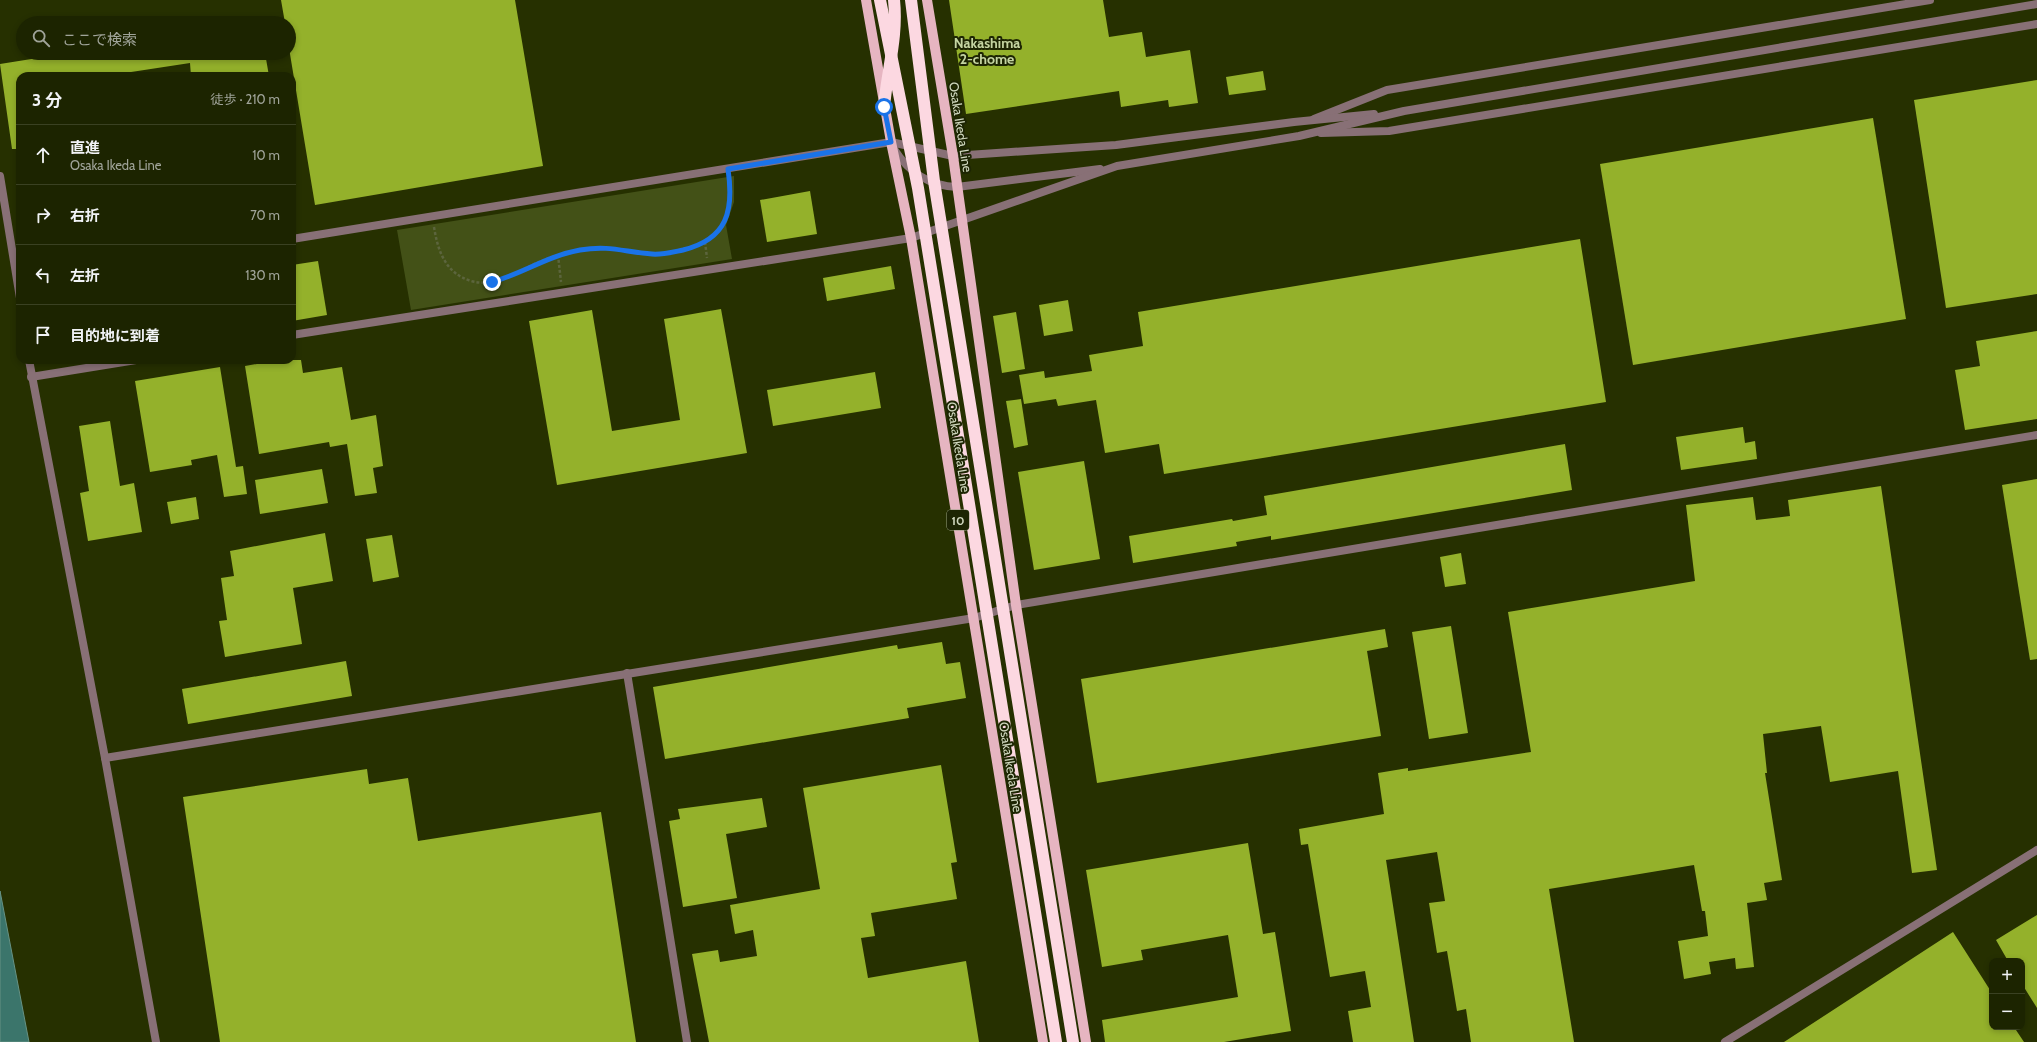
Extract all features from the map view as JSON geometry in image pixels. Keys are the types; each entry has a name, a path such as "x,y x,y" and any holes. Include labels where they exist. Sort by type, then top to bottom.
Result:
{"highway":[{"path":"880,0 918,188 1056,1042"},
{"path":"884,107 895,35 894,0"},
{"path":"911,0 935,189 1073,1042"}],"main road":[{"name":"Osaka Ikeda Line","path":"866,0 884,107 911,238 1043,1042"},
{"name":"Osaka Ikeda Line","path":"927,0 953,156 1016,605 1086,1042"}],"street":[{"path":"1310,120 1387,90 1930,0"},
{"path":"891,142 902,162 918,176 938,185 957,187 1117,166 1312,133 1404,111 2037,4"},
{"path":"1312,133 1389,131 2037,24"},
{"path":"296,238 891,142 953,156 1116,145 1310,120 1404,111"},
{"path":"296,334 911,238 1117,166"},
{"path":"0,176 16,266"},
{"path":"29,364 105,758 156,1042"},
{"path":"31,377 111,364"},
{"path":"105,758 974,618 1016,605 2037,435"},
{"path":"626,673 686,1042"},
{"path":"1725,1042 2037,850"}],"path":[{"path":"432,216 441,254 453,271 472,281 492,282 501,280 558,255 602,247 653,254 673,252 698,246 705,242 721,227 729,210 731,191 728,169"},
{"path":"705,242 707,258"},
{"path":"558,255 560,273"}],"green space":[{"path":"734,176 734,202 726,225 732,259 411,310 397,230"}],"water":[{"path":"0,891 29,1042 0,1042"}],"building":[{"path":"281,0 515,0 543,166 315,205 296,90 296,72 293,72 291,60 296,60 296,16 284,16"},
{"path":"949,0 1103,0 1109,37 1142,32 1146,57 1190,50 1198,103 1169,107 1168,100 1121,107 1119,91 966,114"},
{"path":"25,60 266,60 268,72 191,72 190,63 131,72 16,72 16,149 12,149 0,64"},
{"path":"1263,71 1266,90 1229,95 1226,77"},
{"path":"2037,80 2037,294 1946,308 1914,100"},
{"path":"1873,118 1906,319 1633,365 1600,164"},
{"path":"810,191 817,234 767,242 760,200"},
{"path":"1580,239 1606,402 1164,474 1159,444 1105,453 1096,400 1058,406 1056,399 1024,404 1019,375 1044,371 1045,378 1092,371 1089,355 1143,346 1138,312"},
{"path":"318,261 327,315 296,320 296,264"},
{"path":"891,266 895,289 827,301 823,278"},
{"path":"1068,300 1073,331 1044,336 1039,305"},
{"path":"721,309 747,453 557,485 529,321 592,310 612,431 680,420 664,319"},
{"path":"1016,312 1025,369 1002,373 993,316"},
{"path":"2037,331 2037,419 1965,430 1955,370 1980,366 1976,341"},
{"path":"296,360 301,360 303,373 342,367 351,420 376,415 383,466 373,468 377,493 355,496 347,444 330,447 329,442 259,454 245,366 257,364 296,364"},
{"path":"220,367 236,467 243,466 247,494 224,497 217,455 191,460 192,465 150,472 135,381"},
{"path":"875,372 881,408 773,426 767,390"},
{"path":"1021,399 1028,445 1014,448 1006,401"},
{"path":"110,421 120,486 134,483 142,532 88,541 80,493 89,491 79,426"},
{"path":"1743,427 1745,443 1755,441 1757,459 1681,470 1676,437"},
{"path":"1565,444 1572,490 1271,540 1271,536 1236,542 1237,546 1133,563 1129,536 1232,519 1233,521 1267,515 1264,496"},
{"path":"1084,461 1100,559 1034,570 1018,472"},
{"path":"322,469 328,503 260,514 255,480"},
{"path":"2037,479 2037,659 2030,660 2002,485"},
{"path":"1881,486 1937,870 1912,873 1898,771 1830,782 1821,726 1763,734 1767,773 1765,773 1782,880 1764,883 1767,900 1747,903 1754,967 1736,969 1735,958 1709,962 1711,974 1684,979 1678,941 1708,936 1705,911 1702,911 1694,865 1549,889 1574,1042 1471,1042 1466,1009 1457,1011 1447,951 1437,953 1429,903 1445,901 1437,852 1386,860 1414,1042 1353,1042 1348,1011 1371,1007 1365,971 1330,977 1308,844 1301,845 1299,829 1384,814 1378,773 1408,768 1408,771 1531,752 1508,612 1695,581 1686,505 1753,497 1756,520 1790,516 1788,500"},
{"path":"196,497 199,519 171,524 167,502"},
{"path":"325,533 333,581 293,588 302,644 225,657 219,621 227,620 221,578 234,576 230,551"},
{"path":"392,535 399,577 373,582 366,539"},
{"path":"1461,553 1466,584 1445,587 1440,557"},
{"path":"1451,626 1468,733 1429,739 1412,632"},
{"path":"1385,629 1388,647 1367,651 1381,736 1097,783 1081,679"},
{"path":"942,642 946,664 960,662 966,698 907,708 909,718 665,759 653,687 897,645 898,649"},
{"path":"346,661 352,696 188,724 182,689"},
{"path":"941,765 957,862 951,863 957,899 871,913 875,936 861,938 868,978 966,961 979,1042 709,1042 692,954 718,950 720,962 757,956 753,930 735,934 730,905 820,889 803,788"},
{"path":"367,769 369,784 408,778 418,841 601,812 636,1042 220,1042 183,797"},
{"path":"762,798 767,827 726,834 737,898 683,907 669,821 680,819 678,809"},
{"path":"1248,843 1263,934 1275,932 1291,1031 1224,1042 1105,1042 1102,1020 1238,997 1228,935 1141,950 1143,960 1102,967 1086,870"},
{"path":"2037,915 2037,1008 2025,989 2025,958 2006,958 1996,940"},
{"path":"1953,932 1989,988 1989,1030 2016,1030 2024,1042 1784,1042"}],"district":[{"name":"Nakashima 2-chome","path":"987,52"}],"route":[{"path":"492,282 501,280 539,262 558,255 579,250 602,247 653,254 673,252 698,246 714,235 726,219 731,200 728,169 891,142 884,107"}]}
